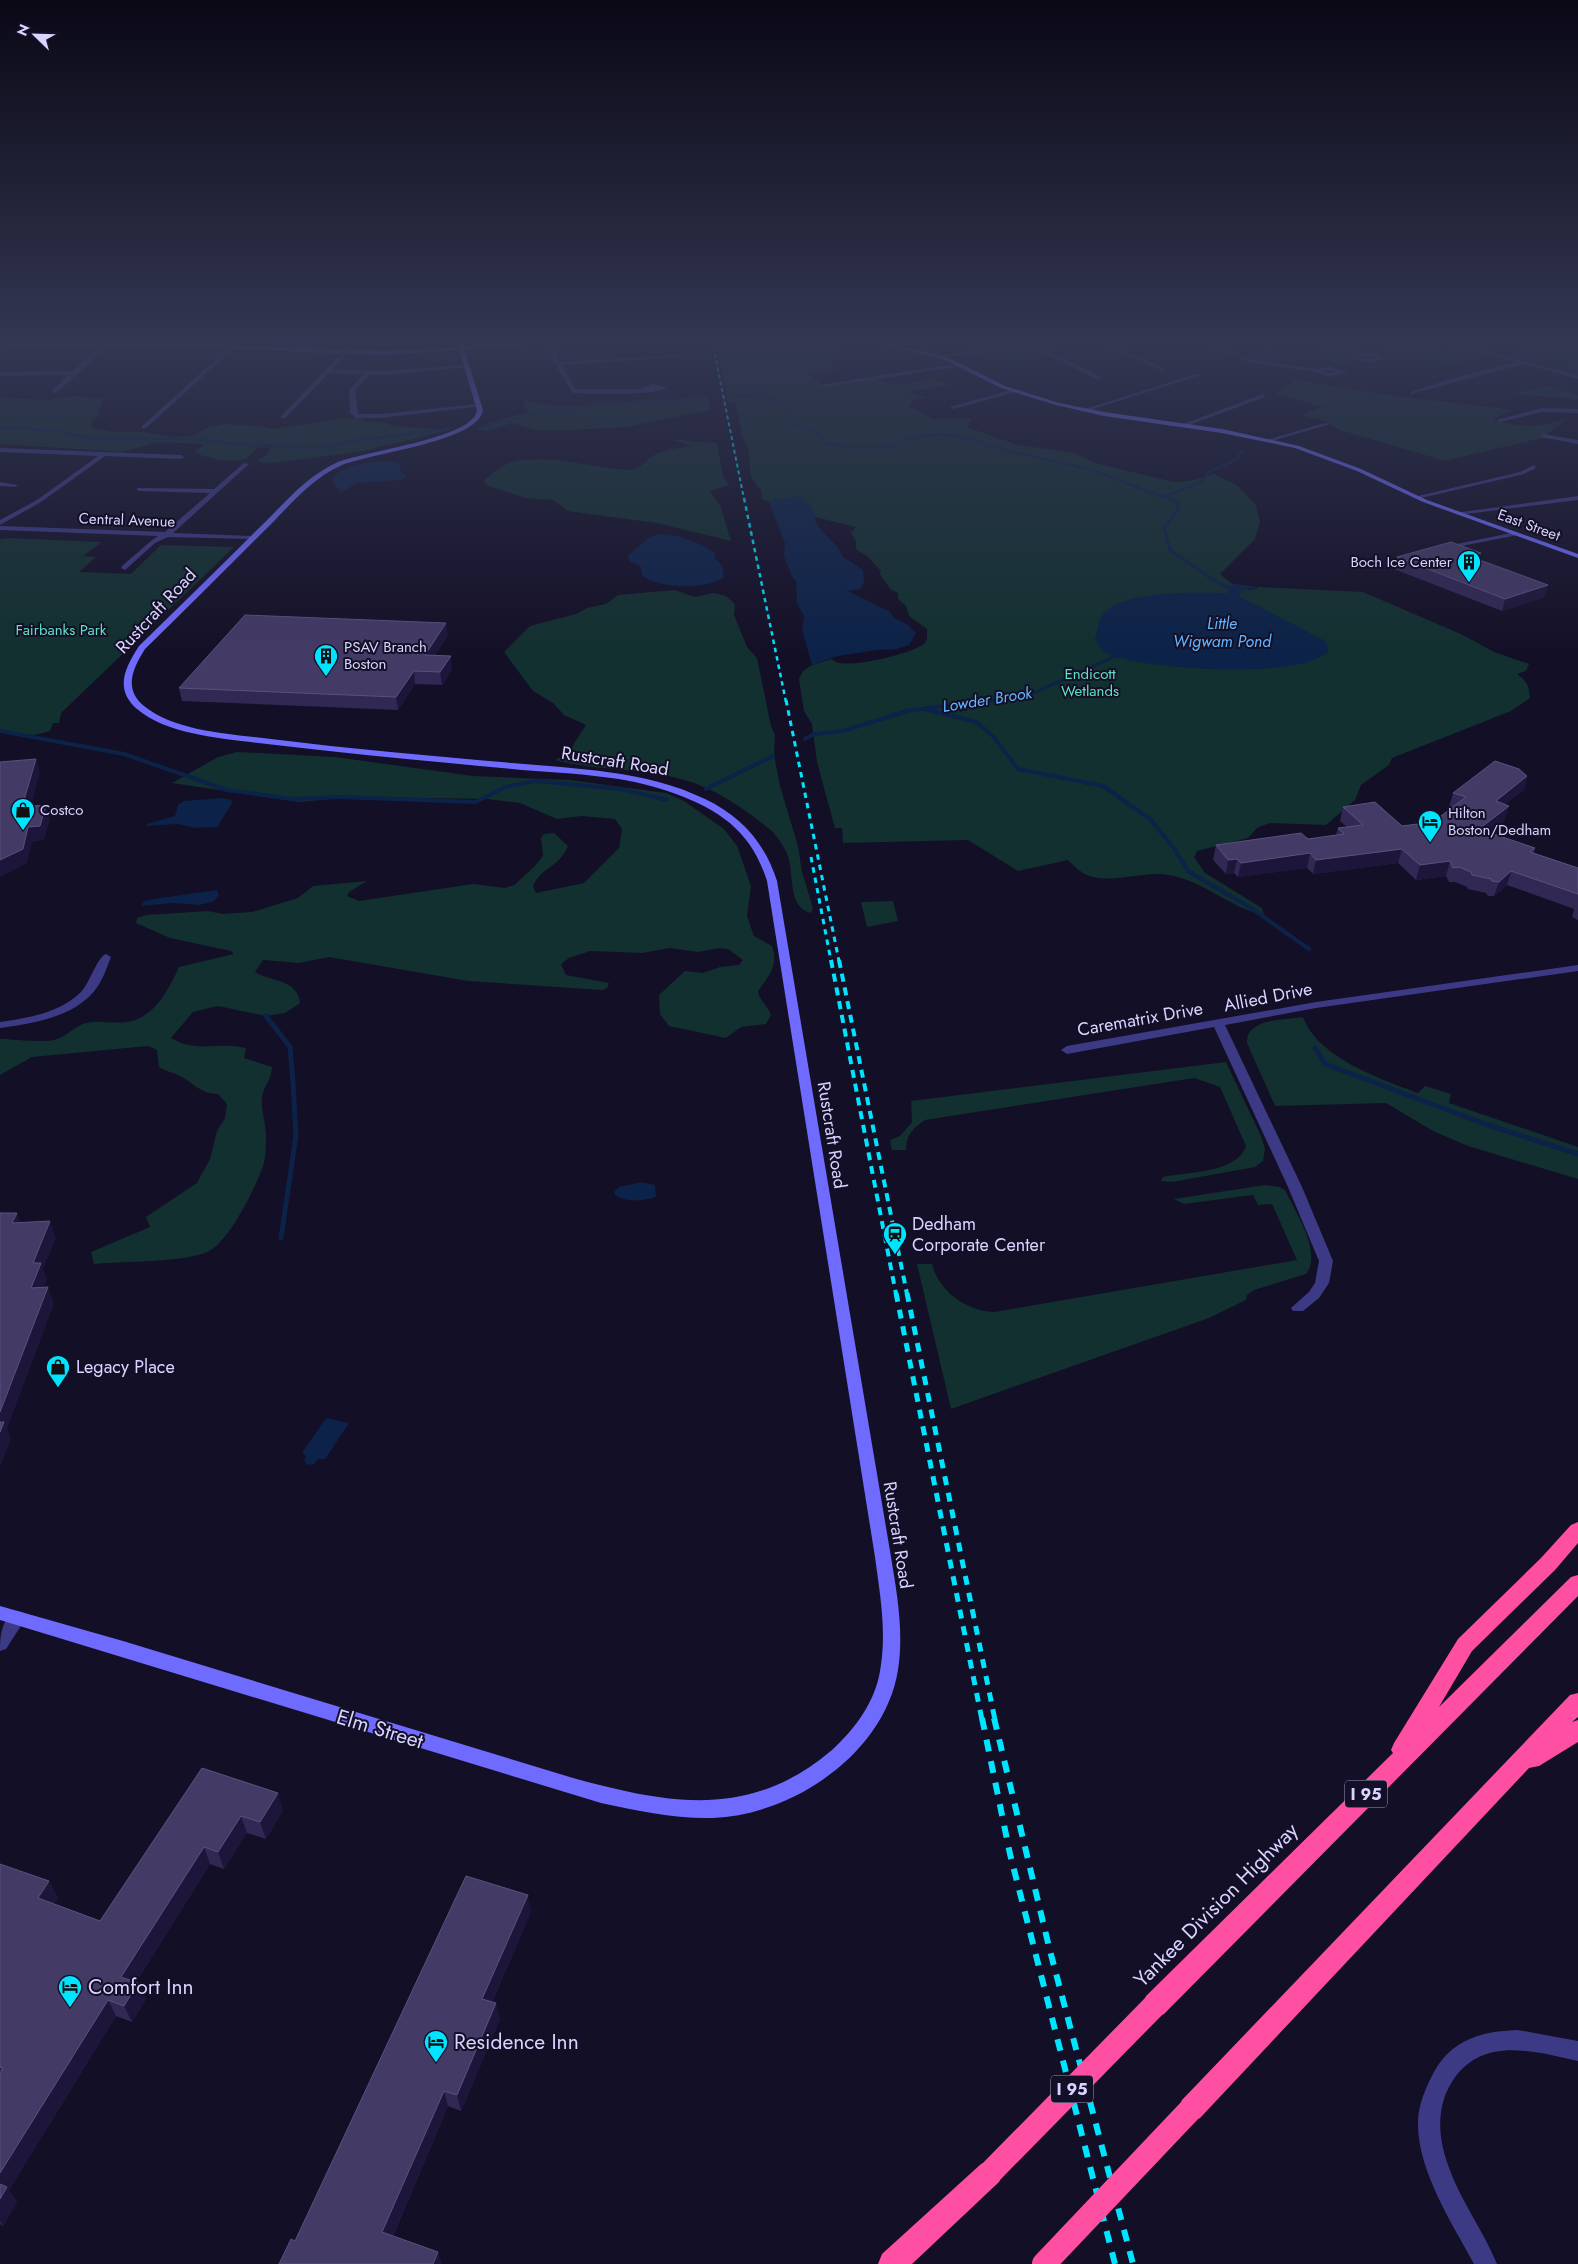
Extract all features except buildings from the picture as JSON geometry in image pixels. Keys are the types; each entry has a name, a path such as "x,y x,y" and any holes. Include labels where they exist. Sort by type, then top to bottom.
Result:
{"highway":[{"path":"1391,1769 1466,1645 1548,1564 1578,1530"},
{"name":"Yankee Division Highway","path":"892,2264 990,2173 1154,2005 1578,1583"},
{"path":"1044,2264 1578,1702"},
{"path":"1513,1770 1578,1730"}],"main road":[{"name":"Rustcraft Road","path":"403,446 362,456 328,469 311,481 142,648 128,666 125,680 128,693 152,715 190,730 232,737 559,770 649,783 685,794 719,810 743,827 764,856 775,895 883,1556 891,1622 889,1673 881,1699 869,1722 853,1744 836,1760 816,1774 765,1798"},
{"name":"East Street","path":"1287,446 1359,470 1458,514 1578,556"},
{"name":"Elm Street","path":"0,1613 380,1729 648,1804 683,1809 717,1809 743,1805 765,1798"}],"street":[{"path":"0,450 181,458"},
{"path":"0,523 35,504 103,455"},
{"path":"125,568 156,540 166,535 246,464"},
{"path":"1417,497 1522,473 1534,467"},
{"path":"0,484 15,485"},
{"path":"139,489 216,491"},
{"path":"1458,514 1578,498"},
{"name":"Central Avenue","path":"0,528 166,535 250,541"},
{"name":"Central Avenue","path":"0,534 156,540 250,541"},
{"path":"1446,547 1516,534"},
{"path":"0,1025 40,1017 74,1001 93,985 106,957"},
{"name":"Allied Drive","path":"1298,1308 1314,1295 1322,1283 1326,1261 1295,1187 1218,1022 1316,1005 1578,968"},
{"name":"Carematrix Drive","path":"1067,1050 1218,1022"},
{"path":"0,1644 18,1618"},
{"path":"1486,2264 1444,2184 1429,2126 1431,2102 1441,2078 1452,2063 1469,2050 1486,2042 1510,2039 1532,2040 1578,2051"}],"green space":[{"path":"25,446 145,446 122,452"},
{"path":"203,446 262,446 248,457 233,461 211,458 194,452"},
{"path":"271,446 385,446 359,452 272,463 259,462 259,459 268,454"},
{"path":"692,446 717,446 723,476 729,485 710,491 720,505 731,541 657,523 568,511 553,500 526,498 486,485 484,481 493,472 513,462 543,459 558,460 632,470 660,452"},
{"name":"Endicott Wetlands","path":"746,446 1023,446 1075,453 1095,463 1174,482 1189,481 1215,474 1238,486 1256,505 1260,522 1255,539 1220,574 1228,581 1238,587 1249,590 1259,587 1363,592 1463,635 1494,652 1529,664 1526,671 1517,674 1527,684 1530,698 1511,711 1392,758 1389,765 1361,785 1355,800 1326,825 1270,823 1257,828 1248,838 1197,851 1194,857 1205,873 1262,908 1264,915 1240,907 1194,883 1169,875 1149,874 1104,879 1083,873 1068,860 1018,871 968,840 843,843 842,828 835,828 817,762 812,724 804,711 799,679 803,671 812,665 832,659 848,664 861,663 915,649 923,645 927,639 927,629 909,616 906,606 898,599 898,593 891,590 880,574 881,571 868,557 856,549 856,541 851,533 856,527 803,514 762,499 761,490 751,477"},
{"path":"1393,446 1510,446 1445,461"},
{"name":"Fairbanks Park","path":"0,539 102,542 83,556 96,557 79,572 131,574 161,545 234,547 61,713 59,723 53,723 50,731 35,735 0,732"},
{"path":"675,590 694,597 714,593 726,596 735,604 734,615 747,647 757,658 771,726 775,735 774,755 780,786 798,846 802,872 813,908 811,913 798,904 793,888 789,861 779,839 772,831 745,810 726,798 694,783 660,774 572,764 555,760 568,753 586,725 564,715 553,703 533,691 504,652 530,626 606,604 618,595"},
{"path":"237,752 335,757 473,776 570,780 666,793 684,801 724,829 737,846 751,886 747,916 750,925 754,936 772,946 774,953 772,970 758,991 771,1015 766,1024 741,1027 726,1038 669,1026 660,1014 659,995 685,971 703,973 720,967 739,965 743,960 728,949 720,948 698,952 670,948 642,953 590,951 569,958 561,964 566,975 609,983 607,988 603,990 468,981 329,957 299,963 263,960 255,972 289,985 298,995 300,1003 285,1013 266,1016 218,1006 193,1012 171,1038 190,1045 246,1048 244,1058 272,1067 262,1098 266,1136 264,1163 242,1212 219,1244 201,1254 155,1261 94,1264 91,1252 150,1227 146,1217 197,1183 210,1159 217,1131 225,1118 227,1104 218,1094 201,1090 176,1074 159,1067 157,1050 148,1046 32,1057 0,1075 0,1039 52,1040 61,1038 80,1025 88,1023 136,1020 145,1015 159,1002 179,967 234,954 231,951 170,938 136,923 137,918 146,915 208,911 223,914 252,912 298,898 313,886 367,881 349,892 347,896 359,901 473,884 505,888 514,885 533,868 543,856 541,838 544,834 554,833 568,846 560,859 536,880 533,886 536,893 584,883 619,848 622,829 615,819 582,816 557,819 520,803 488,799 354,797 299,802 172,783 218,757"},
{"path":"893,901 898,921 867,927 861,902"},
{"path":"1303,1017 1311,1031 1322,1044 1336,1055 1369,1074 1418,1093 1425,1086 1451,1094 1449,1103 1578,1147 1578,1179 1468,1146 1433,1131 1386,1103 1275,1106 1247,1043 1248,1035 1253,1029 1268,1022"},
{"path":"1226,1062 1261,1136 1265,1149 1263,1161 1255,1167 1172,1182 1161,1181 1163,1177 1210,1170 1233,1162 1241,1155 1246,1146 1220,1087 1194,1078 925,1120 911,1132 907,1140 906,1150 892,1150 890,1140 900,1136 912,1122 911,1101"},
{"path":"1265,1185 1280,1187 1285,1190 1301,1220 1306,1232 1311,1255 1310,1265 1306,1274 1254,1290 1247,1295 1246,1300 1209,1318 951,1409 917,1264 932,1264 941,1283 964,1304 984,1311 994,1312 1297,1260 1272,1204 1258,1205 1253,1195 1184,1204 1174,1199"}],"water":[{"path":"388,461 398,463 402,473 407,477 398,480 356,483 341,493 332,481 332,477 345,469 366,463"},
{"path":"801,497 807,501 817,524 837,547 842,556 863,570 864,583 860,589 847,591 891,612 893,617 907,624 916,633 909,645 897,649 838,656 812,665 802,629 804,616 797,603 796,581 792,577 784,556 785,543 769,502 774,499"},
{"path":"663,534 690,540 715,553 715,558 722,566 724,577 707,584 695,586 670,585 649,580 642,575 641,567 629,561 628,555 652,536"},
{"name":"Little Wigwam Pond","path":"1235,584 1259,587 1243,590 1239,596 1325,641 1329,650 1315,660 1290,666 1258,669 1186,668 1153,664 1108,654 1095,640 1101,617 1110,608 1124,601 1160,594 1228,593 1228,586"},
{"path":"221,798 231,800 232,803 217,827 196,828 177,824 147,826 147,824 175,816 178,805 184,801"},
{"path":"217,890 219,896 212,902 198,905 173,903 140,906 145,901 154,899"},
{"path":"642,1182 655,1185 656,1197 635,1200 620,1198 615,1195 614,1192 619,1187"},
{"path":"326,1418 349,1423 325,1459 318,1459 314,1464 308,1465 304,1461 306,1456 302,1453"}],"waterway":[{"path":"251,446 324,448 333,446"},
{"path":"838,446 849,448 884,448 891,446"},
{"path":"989,446 1092,470 1163,497 1200,483 1209,472 1236,460 1243,450"},
{"path":"1164,497 1170,499"},
{"path":"1166,498 1177,501 1179,508 1164,528 1170,550 1218,583 1234,589"},
{"name":"Lowder Brook","path":"981,702 1027,696 1120,654"},
{"name":"Lowder Brook","path":"805,739 814,734 843,731 907,711 991,700"},
{"path":"924,709 976,722 993,736 1018,769 1103,786 1150,819 1173,847 1188,871 1251,908 1309,949"},
{"path":"0,731 124,754 227,790 292,799 339,797 476,802 505,787 536,781 620,789 667,800"},
{"name":"Lowder Brook","path":"706,789 773,756"},
{"path":"266,1016 290,1047 293,1082 296,1135 281,1238"},
{"path":"1315,1048 1325,1064 1485,1124 1578,1154"}],"railway":[{"path":"733,446 744,499"},
{"path":"744,498 786,702"},
{"path":"786,700 839,961"},
{"path":"811,857 831,961"},
{"path":"831,960 896,1294"},
{"path":"839,960 907,1294"},
{"path":"896,1293 982,1720"},
{"path":"907,1293 995,1720"},
{"path":"982,1718 1010,1854 1115,2264"},
{"path":"994,1718 1049,1947 1133,2264"}],"place":[{"name":"Boch Ice Center","path":"1469,583"},
{"name":"PSAV Branch Boston","path":"326,677"},
{"name":"Costco","path":"23,831"},
{"name":"Hilton Boston/Dedham","path":"1430,843"},
{"name":"Dedham Corporate Center","path":"895,1255"},
{"name":"Legacy Place","path":"58,1388"},
{"name":"Comfort Inn","path":"70,2008"},
{"name":"Residence Inn","path":"436,2063"}]}
